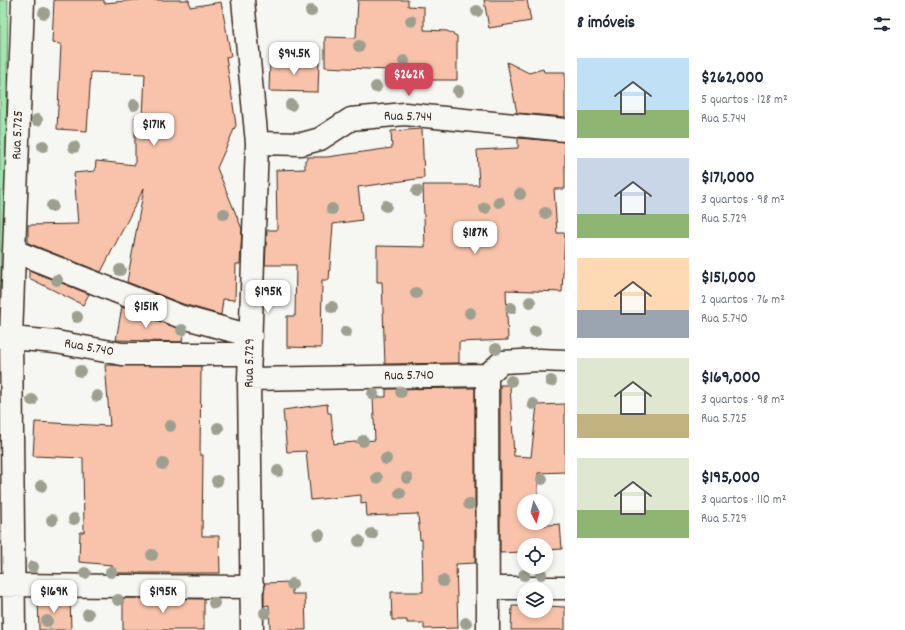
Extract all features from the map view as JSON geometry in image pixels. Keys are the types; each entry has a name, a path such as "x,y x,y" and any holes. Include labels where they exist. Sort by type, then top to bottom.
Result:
{"street":[{"name":"Rua 5.725","path":"14,630 7,585 5,338 14,251 23,0"},
{"name":"Rua 5.729","path":"243,0 257,143 249,380 253,587 252,630"},
{"name":"Rua 5.744","path":"257,143 302,144 320,139 351,119 405,114 565,130"},
{"path":"14,251 250,345"},
{"name":"Rua 5.740","path":"5,338 56,342 122,354 250,345"},
{"path":"488,630 487,375 502,362 538,360 565,361"},
{"name":"Rua 5.740","path":"249,380 487,375"},
{"path":"7,585 253,587"},
{"path":"488,588 565,588"}],"green space":[{"path":"0,0 8,0 4,305 0,310"}],"building":[{"path":"54,0 104,0 104,3 137,0 189,0 190,7 221,2 231,56 226,57 236,125 217,168 242,229 240,264 236,264 235,300 223,299 221,315 183,304 127,282 144,188 101,272 28,243 28,225 78,224 74,173 95,171 96,161 135,165 135,117 143,117 145,74 91,72 87,131 57,129 61,44 52,43"},
{"path":"358,0 408,0 408,6 424,7 424,30 447,31 457,36 457,80 410,80 410,71 325,67 325,37 356,38"},
{"path":"484,0 527,0 531,21 489,28"},
{"path":"270,60 319,62 318,92 269,91"},
{"path":"507,62 529,73 543,69 544,72 565,72 565,117 517,113"},
{"path":"422,129 424,178 358,187 362,220 333,224 329,280 322,280 321,348 287,347 287,316 295,316 296,265 265,265 267,230 277,230 276,170 305,169 305,160 307,160 307,157 327,157 392,148 391,131"},
{"path":"518,138 565,142 565,189 554,189 557,233 565,233 562,292 506,290 508,340 459,342 459,363 385,364 382,282 377,282 377,246 425,247 423,185 479,185 477,150 518,148"},
{"path":"29,270 89,294 83,305 29,278"},
{"path":"122,307 184,330 182,342 116,340"},
{"path":"105,365 201,366 200,455 203,455 202,536 219,536 220,573 112,573 112,565 79,562 80,532 84,532 83,458 33,456 35,422 110,426"},
{"path":"500,385 510,385 514,456 531,457 537,405 565,404 565,472 538,473 538,494 517,494 517,530 553,530 553,525 560,524 562,549 553,550 553,538 517,538 517,552 500,553"},
{"path":"475,388 475,563 456,564 458,628 424,629 424,623 407,623 407,620 392,620 391,592 423,592 422,539 420,540 418,514 367,516 366,503 361,504 361,495 311,500 306,451 287,452 283,410 327,404 328,413 331,413 334,444 375,440 373,397 386,397 386,389"},
{"path":"292,582 292,594 305,594 306,630 270,630 269,605 264,606 264,583"},
{"path":"38,598 70,598 71,630 39,630"},
{"path":"123,598 204,599 204,630 123,630"},
{"path":"512,606 517,606 517,618 553,618 553,606 565,607 565,630 511,630"}]}
